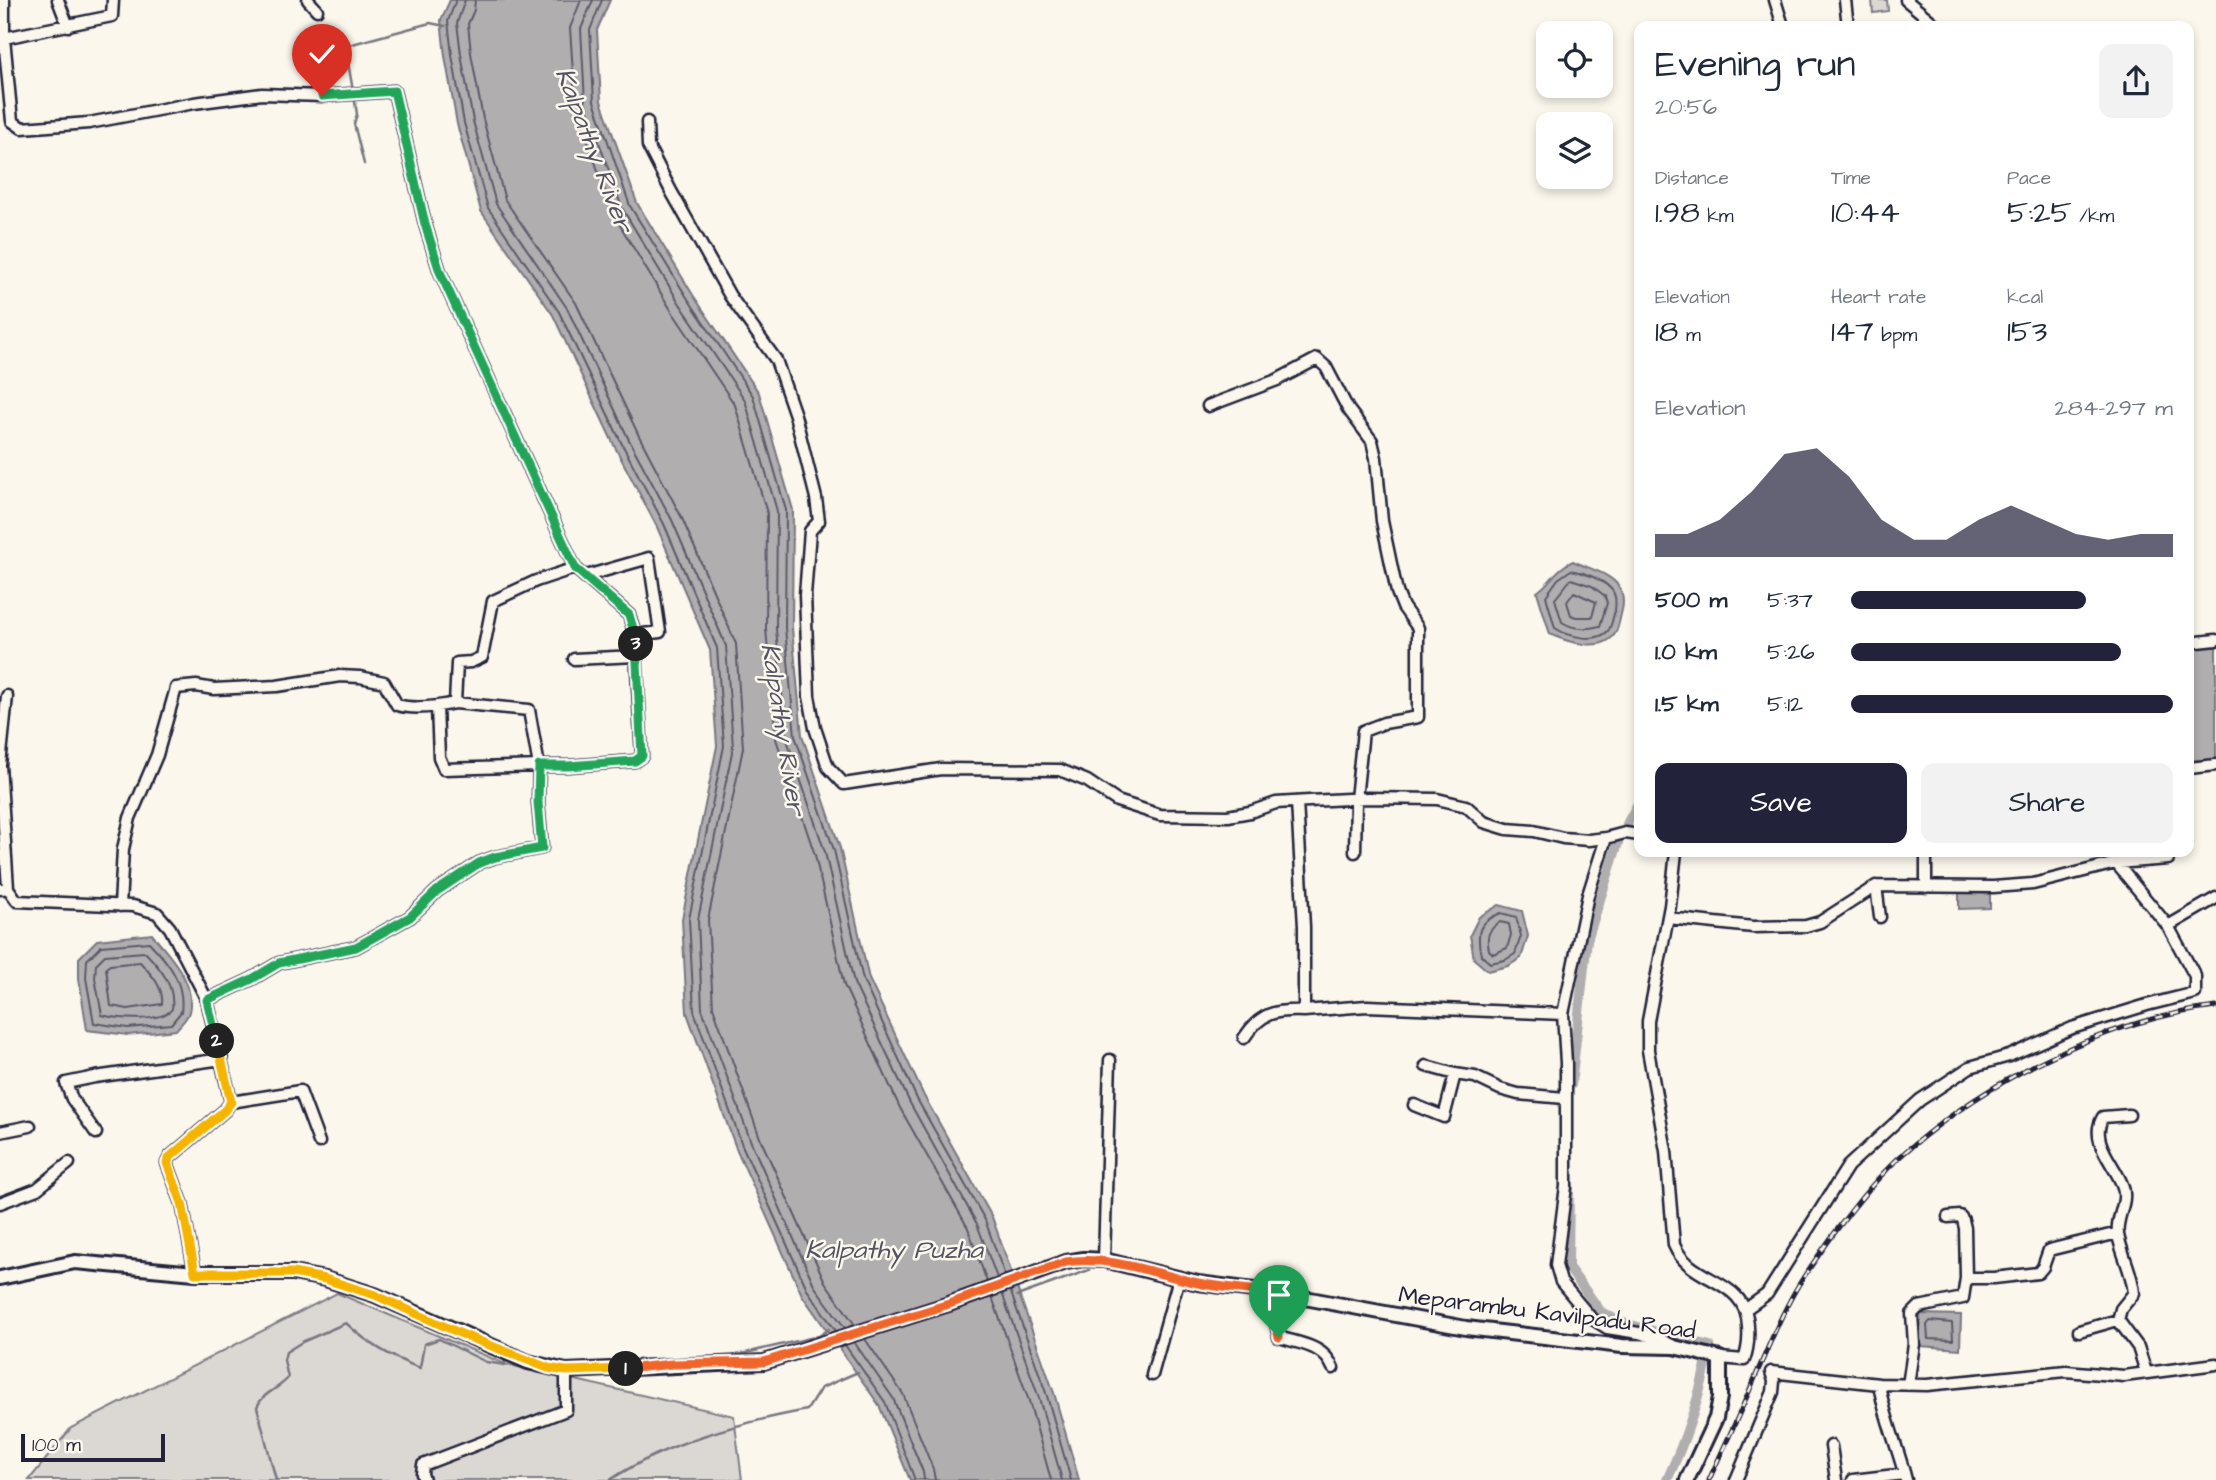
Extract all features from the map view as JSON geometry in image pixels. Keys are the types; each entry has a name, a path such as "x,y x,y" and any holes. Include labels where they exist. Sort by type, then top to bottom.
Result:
{"main road":[{"name":"Meparambu Kavilpadu Road","path":"0,1278 75,1262 195,1273 293,1273 325,1279 375,1295 528,1362 566,1371 764,1362 949,1304 1066,1262 1084,1259 1104,1260 1210,1285 1278,1293 1466,1328 1622,1346 1674,1347 1720,1358"},
{"path":"1687,1480 1716,1418 1720,1397 1720,1358"}],"street":[{"path":"4,0 2,38 12,121 22,128 89,123 194,103 262,94 322,96 394,91 425,224 440,272 575,568 629,615 635,635 642,756 635,761 568,766 444,769 439,757 437,707"},
{"path":"58,0 68,26"},
{"path":"2,38 112,16 113,0"},
{"path":"308,0 317,10"},
{"path":"1775,0 1781,21"},
{"path":"1845,0 1847,21"},
{"path":"1906,0 1931,21"},
{"path":"647,122 648,146 730,296 776,360 795,415 816,498 819,521 810,531 805,595 809,696 815,728 828,767 844,784 941,769 1060,770 1087,781 1117,801 1160,816 1228,816 1276,803 1437,799 1466,806 1484,822 1507,829 1589,840 1625,833 1634,834"},
{"path":"1208,406 1277,380 1317,359 1326,366 1348,409 1372,441 1382,521 1397,592 1418,628 1418,717 1384,723 1363,731 1356,799 1355,852"},
{"path":"586,576 649,558 660,632 635,635"},
{"path":"455,703 457,663 471,662 482,657 493,601 536,581 575,568"},
{"path":"2194,642 2216,640"},
{"path":"574,659 636,656"},
{"path":"120,906 123,849 130,818 157,755 176,688 277,686 340,676 360,677 384,682 397,705 406,708 437,707 455,703 529,710 539,766 538,802 542,848 495,857 479,863 437,891 410,917 356,947 279,963 207,1000"},
{"path":"6,695 0,765 4,888 17,901 133,906 157,913 170,928 207,1000 231,1102"},
{"path":"2194,767 2216,765"},
{"path":"1297,802 1304,928 1304,1011"},
{"path":"1606,838 1588,895 1563,1014 1566,1186 1556,1265 1560,1282 1591,1318 1607,1328 1639,1333 1674,1347"},
{"path":"1675,857 1668,918 1648,1021 1648,1050 1666,1151 1674,1245 1679,1258 1735,1293 1745,1309 1767,1294 1847,1166 1920,1100 1970,1067 2010,1056 2072,1028 2195,993 2195,976 2168,926 2116,863"},
{"path":"1926,857 1926,887"},
{"path":"1668,918 1754,927 1806,926 1820,922 1876,886 2034,884 2116,863 2168,857"},
{"path":"1876,886 1881,918"},
{"path":"2168,926 2216,898"},
{"path":"1244,1038 1256,1022 1268,1014 1367,1006 1563,1014"},
{"path":"96,1133 72,1099 66,1083 222,1059"},
{"path":"1104,1260 1110,1060"},
{"path":"1426,1066 1475,1077 1518,1094 1565,1098"},
{"path":"1414,1105 1444,1117 1455,1074"},
{"path":"195,1273 182,1203 167,1163 170,1157 231,1102 300,1091 319,1142"},
{"path":"2118,1320 2121,1309 2134,1293 2118,1233 2119,1219 2123,1212 2123,1189 2102,1146 2099,1125 2103,1116 2129,1115"},
{"path":"0,1132 30,1126"},
{"path":"0,1203 37,1189 69,1163"},
{"path":"1908,1385 1914,1344 1912,1314 1919,1307 1963,1298 1966,1278 1964,1220 1960,1216 1948,1217"},
{"path":"1966,1278 2038,1273 2049,1250 2118,1233"},
{"path":"1152,1375 1179,1278"},
{"path":"1278,1293 1275,1319 1279,1337 1316,1348 1329,1358 1333,1368"},
{"name":"Meparambu Kavilpadu Road","path":"1720,1358 1744,1360 1748,1348 1748,1318 1745,1309"},
{"path":"2079,1331 2118,1320"},
{"path":"2118,1320 2138,1347 2146,1372"},
{"path":"1736,1480 1773,1392 1774,1381 1770,1372 1879,1384 1927,1385 2066,1371 2124,1376 2216,1364"},
{"path":"424,1480 423,1465 566,1410 566,1371"},
{"path":"1853,1480 1905,1477 1897,1444 1888,1424 1879,1384"},
{"path":"1831,1446 1836,1480"}],"shaded area":[{"path":"1872,0 1887,0 1888,11 1873,13"},
{"path":"337,1293 505,1364 734,1416 742,1480 29,1480 71,1428"}],"water":[{"name":"Kalpathy Puzha","path":"450,0 610,0 597,30 601,101 637,203 693,295 759,393 793,510 792,628 802,735 840,848 869,979 924,1096 992,1217 1054,1393 1079,1480 910,1480 879,1405 802,1295 736,1148 687,1013 682,919 717,746 710,650 657,527 615,447 553,315 481,211 457,124 445,56 441,20"},
{"path":"1573,561 1607,576 1621,590 1623,604 1618,627 1610,639 1603,643 1575,643 1550,634 1537,592 1561,568"},
{"path":"2194,647 2216,647 2216,760 2194,761"},
{"path":"1959,888 1990,888 1990,908 1959,909"},
{"path":"1499,905 1522,911 1528,936 1521,958 1508,966 1488,971 1474,959 1470,935 1479,917"},
{"path":"152,934 185,980 190,1001 187,1017 176,1030 128,1035 87,1030 79,979 79,958 97,940"},
{"path":"1920,1314 1961,1315 1960,1349 1920,1346"}],"waterway":[{"path":"352,85 345,46 430,23 445,26"},
{"path":"355,102 357,114 354,124 364,164"},
{"path":"1627,824 1634,811"},
{"path":"1571,1085 1587,940 1618,843"},
{"path":"1569,1187 1568,1267 1601,1312 1620,1322 1710,1346 1693,1414 1667,1480"},
{"path":"1017,1296 1089,1270"},
{"path":"276,1480 257,1407 263,1398 288,1378 284,1360 286,1352 302,1342 346,1323 381,1350 420,1368 424,1344 439,1339 486,1362 505,1365 504,1356"},
{"path":"724,1358 819,1336 829,1329"},
{"path":"610,1480 656,1454 705,1435 807,1410 821,1388 858,1372"}],"railway":[{"path":"1709,1480 1796,1289 1853,1209 1896,1160 1978,1097 2054,1055 2134,1024 2216,1007"}],"route":[{"path":"322,96 394,91 425,224 440,272 575,568 629,615 635,635 642,756 635,761 539,766 538,802 542,848 495,857 479,863 437,891 410,917 356,947 279,963 207,1000 231,1102 170,1157 167,1163 182,1203 195,1273 293,1273 325,1279 375,1295 528,1362 566,1371 599,1371 672,1364 764,1362 949,1304 1066,1262 1084,1259 1104,1260 1198,1283 1278,1293 1275,1319 1279,1337"}],"water label":[{"name":"Kalpathy River","path":"594,150"},
{"name":"Kalpathy River","path":"783,729"}]}
